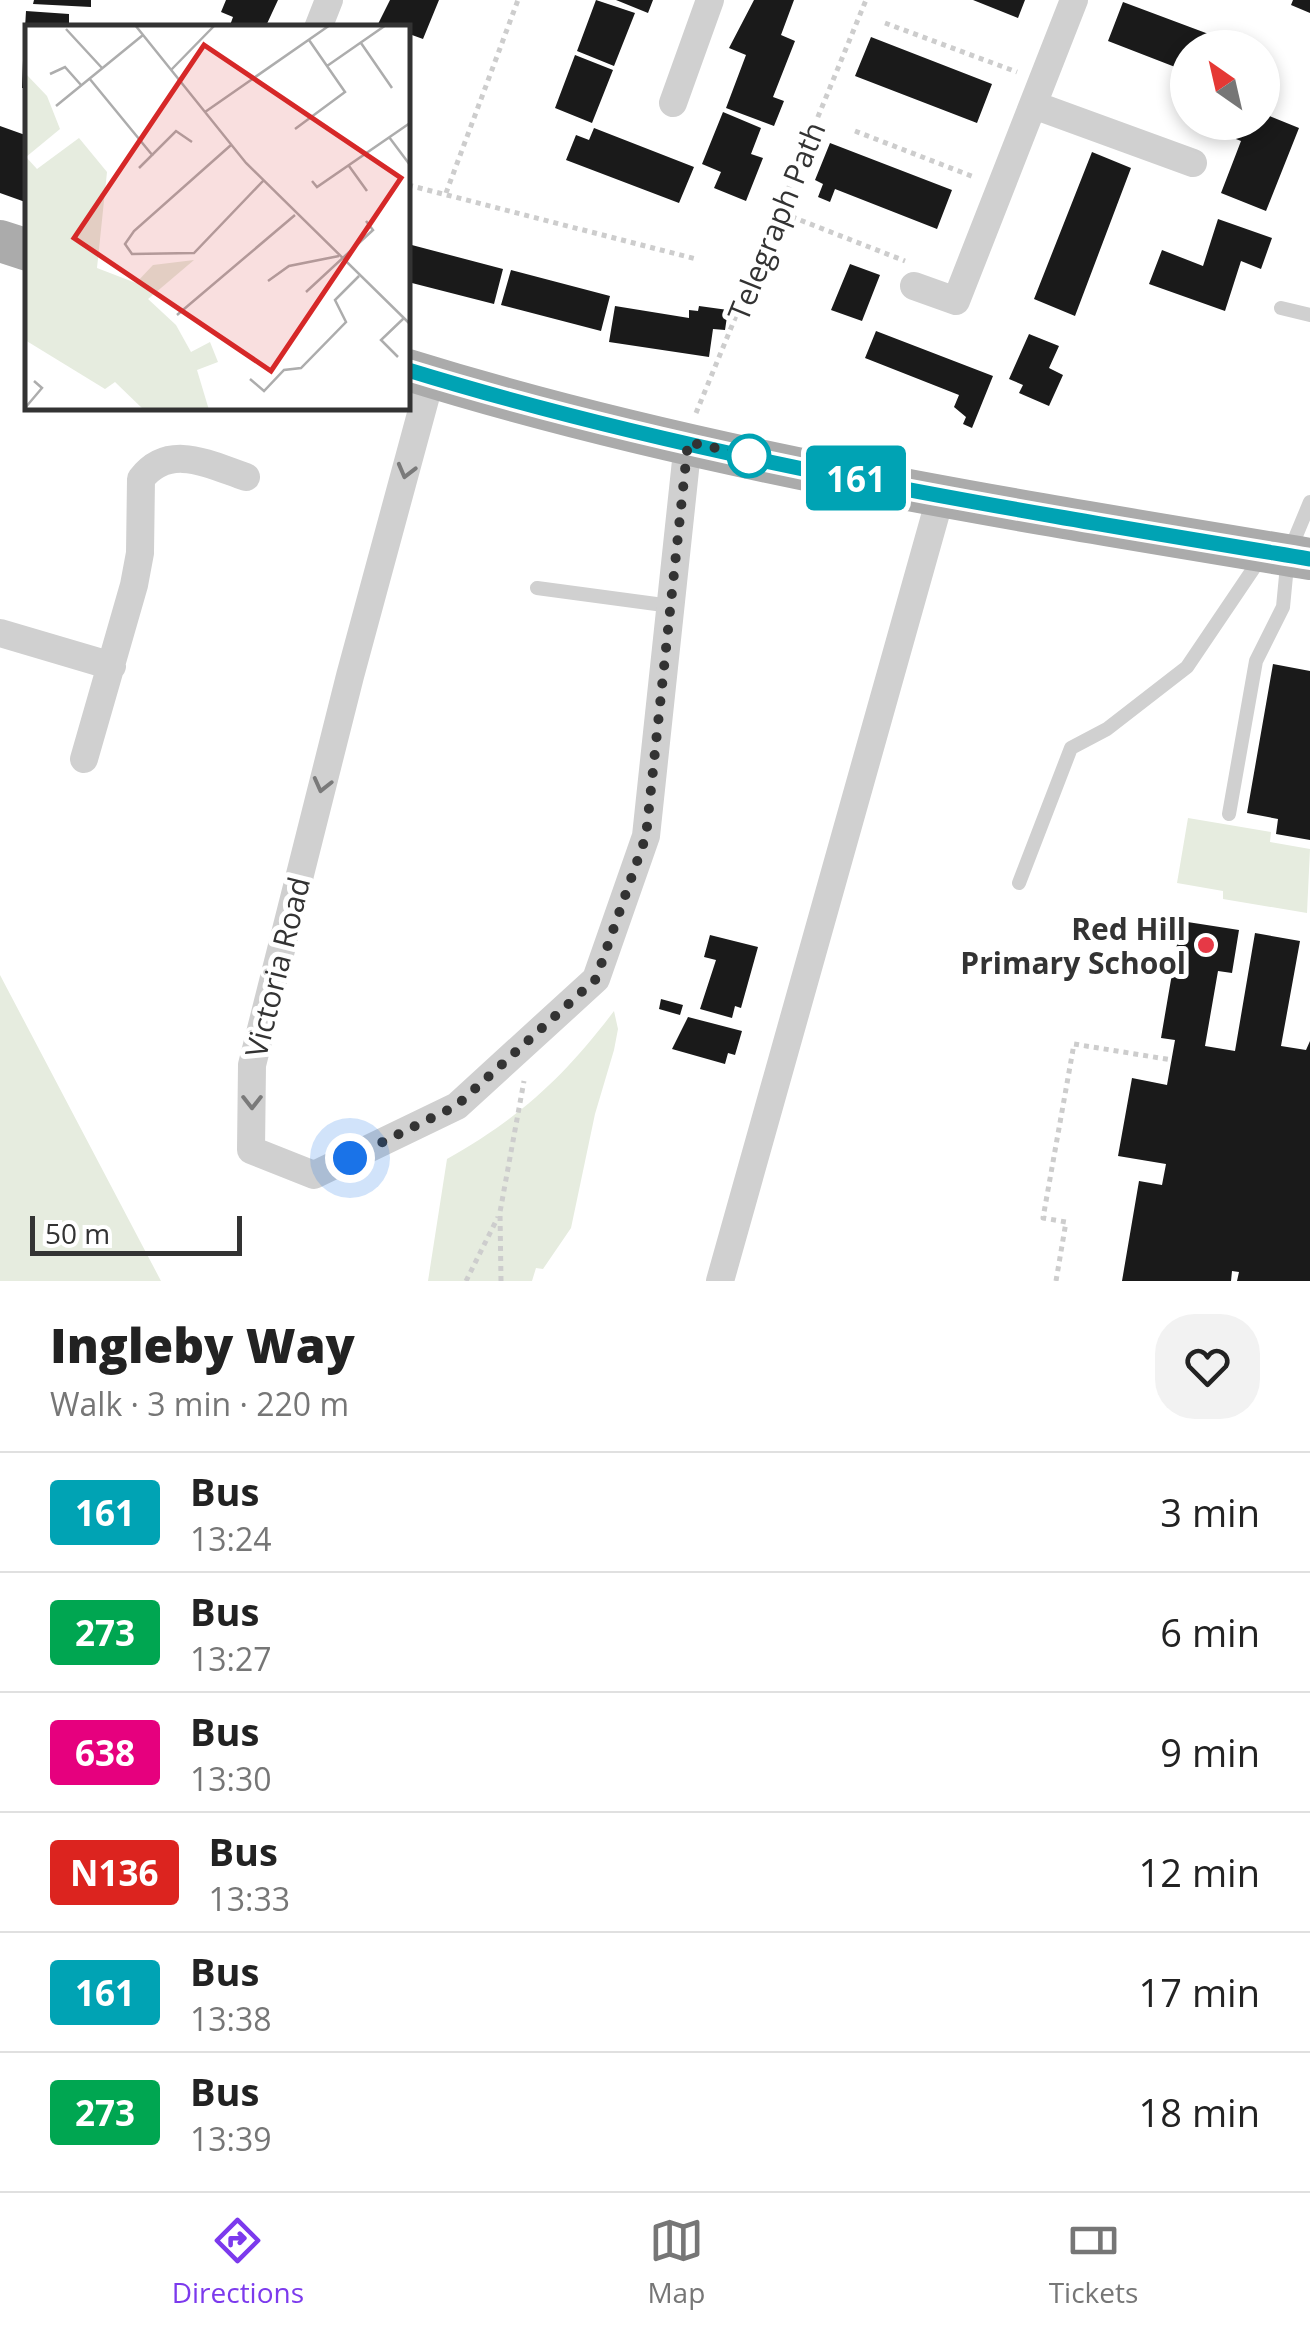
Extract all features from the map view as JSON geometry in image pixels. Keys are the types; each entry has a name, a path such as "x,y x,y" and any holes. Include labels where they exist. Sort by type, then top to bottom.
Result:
{"main road":[{"path":"0,240 25,249"},
{"path":"420,374 686,442 941,495 1288,555"}],"street":[{"path":"319,25 329,0"},
{"path":"674,103 710,0"},
{"path":"918,277 956,301 1074,0"},
{"path":"1039,93 1193,163"},
{"name":"Victoria Road","path":"420,374 350,676 252,1065 251,1150 314,1175 456,1106 596,979 646,836 686,442"},
{"path":"84,759 140,552 141,479 158,462 184,457 246,477"},
{"path":"720,1281 941,495"},
{"path":"0,633 112,666"}],"lane":[{"path":"1281,308 1310,316"},
{"path":"1229,814 1256,661 1283,607 1288,555 1310,502"},
{"path":"1019,883 1070,748 1107,729 1187,666 1288,555"},
{"path":"537,588 671,606"}],"path":[{"path":"446,193 518,0"},
{"name":"Telegraph Path","path":"686,442 866,0"},
{"path":"885,23 1039,93"},
{"path":"855,132 1001,187"},
{"path":"410,185 696,260"},
{"path":"782,214 918,277"},
{"path":"501,1281 500,1212 532,1037"},
{"path":"1056,1281 1066,1222 1043,1218 1074,1044 1172,1060"},
{"path":"466,1281 500,1212"}],"shaded area":[{"path":"1188,818 1271,832 1270,842 1310,849 1307,913 1223,899 1223,891 1177,883"},
{"path":"0,975 161,1281 0,1281"},
{"path":"614,1011 618,1029 614,1050 595,1114 571,1228 543,1269 536,1268 532,1281 428,1281 447,1159 519,1112 577,1056"}],"building":[{"path":"34,0 91,0 91,7 33,4"},
{"path":"226,0 278,0 266,25 230,25 233,17 221,12"},
{"path":"390,0 439,0 423,39 412,35 410,40 410,25 378,25"},
{"path":"596,0 635,13 614,66 577,51"},
{"path":"616,0 653,0 648,13"},
{"path":"754,0 794,0 781,35 795,41 773,97 784,101 774,126 726,108 746,55 729,48"},
{"path":"973,0 1025,0 1018,18"},
{"path":"1293,0 1310,0 1310,13 1291,5"},
{"path":"1123,2 1198,30 1170,30 1170,65 1108,41"},
{"path":"26,11 69,14 69,25 25,25"},
{"path":"24,33 25,33 25,88"},
{"path":"871,37 992,84 977,123 855,76"},
{"path":"575,55 613,70 592,123 555,108"},
{"path":"723,112 761,128 751,154 763,158 746,201 714,188 721,172 702,164"},
{"path":"1280,120 1299,128 1266,211 1221,193 1241,141 1280,140"},
{"path":"0,126 25,135 25,202 0,193"},
{"path":"594,128 694,167 679,203 566,160 576,135 589,140"},
{"path":"830,143 952,190 937,229 835,189 830,202 818,197 823,184 815,180"},
{"path":"1092,152 1131,168 1075,316 1034,299"},
{"path":"1218,219 1272,238 1261,269 1241,261 1225,311 1149,284 1162,250 1203,266"},
{"path":"410,245 503,269 494,304 410,283"},
{"path":"850,264 880,275 862,321 831,310"},
{"path":"511,270 610,296 601,331 501,305"},
{"path":"615,306 689,318 689,310 698,311 699,306 728,310 725,330 713,329 709,357 609,342"},
{"path":"876,331 993,376 972,428 963,424 966,417 954,407 959,395 865,358"},
{"path":"1029,334 1059,346 1049,368 1063,375 1049,406 1019,393 1023,385 1009,379"},
{"path":"1273,664 1310,671 1310,840 1276,834 1278,819 1247,813"},
{"path":"1181,921 1239,930 1232,973 1218,971 1205,1046 1235,1051 1255,933 1300,941 1281,1046 1306,1050 1310,1041 1310,1281 1237,1281 1239,1272 1232,1271 1231,1281 1122,1281 1139,1181 1162,1185 1166,1164 1118,1156 1132,1078 1167,1085 1175,1040 1161,1038"},
{"path":"710,935 758,947 741,1008 735,1006 732,1018 700,1009 716,960 704,957"},
{"path":"661,999 683,1005 680,1015 659,1009"},
{"path":"688,1017 742,1031 735,1055 728,1053 725,1064 672,1049"}],"bus line":[{"name":"161","path":"410,371 556,412 825,472 1310,559"}],"place":[{"name":"Red Hill Primary School","path":"1206,945"}],"route":[{"path":"350,1158 456,1106 596,979 646,836 688,442 757,457 749,456"}]}
